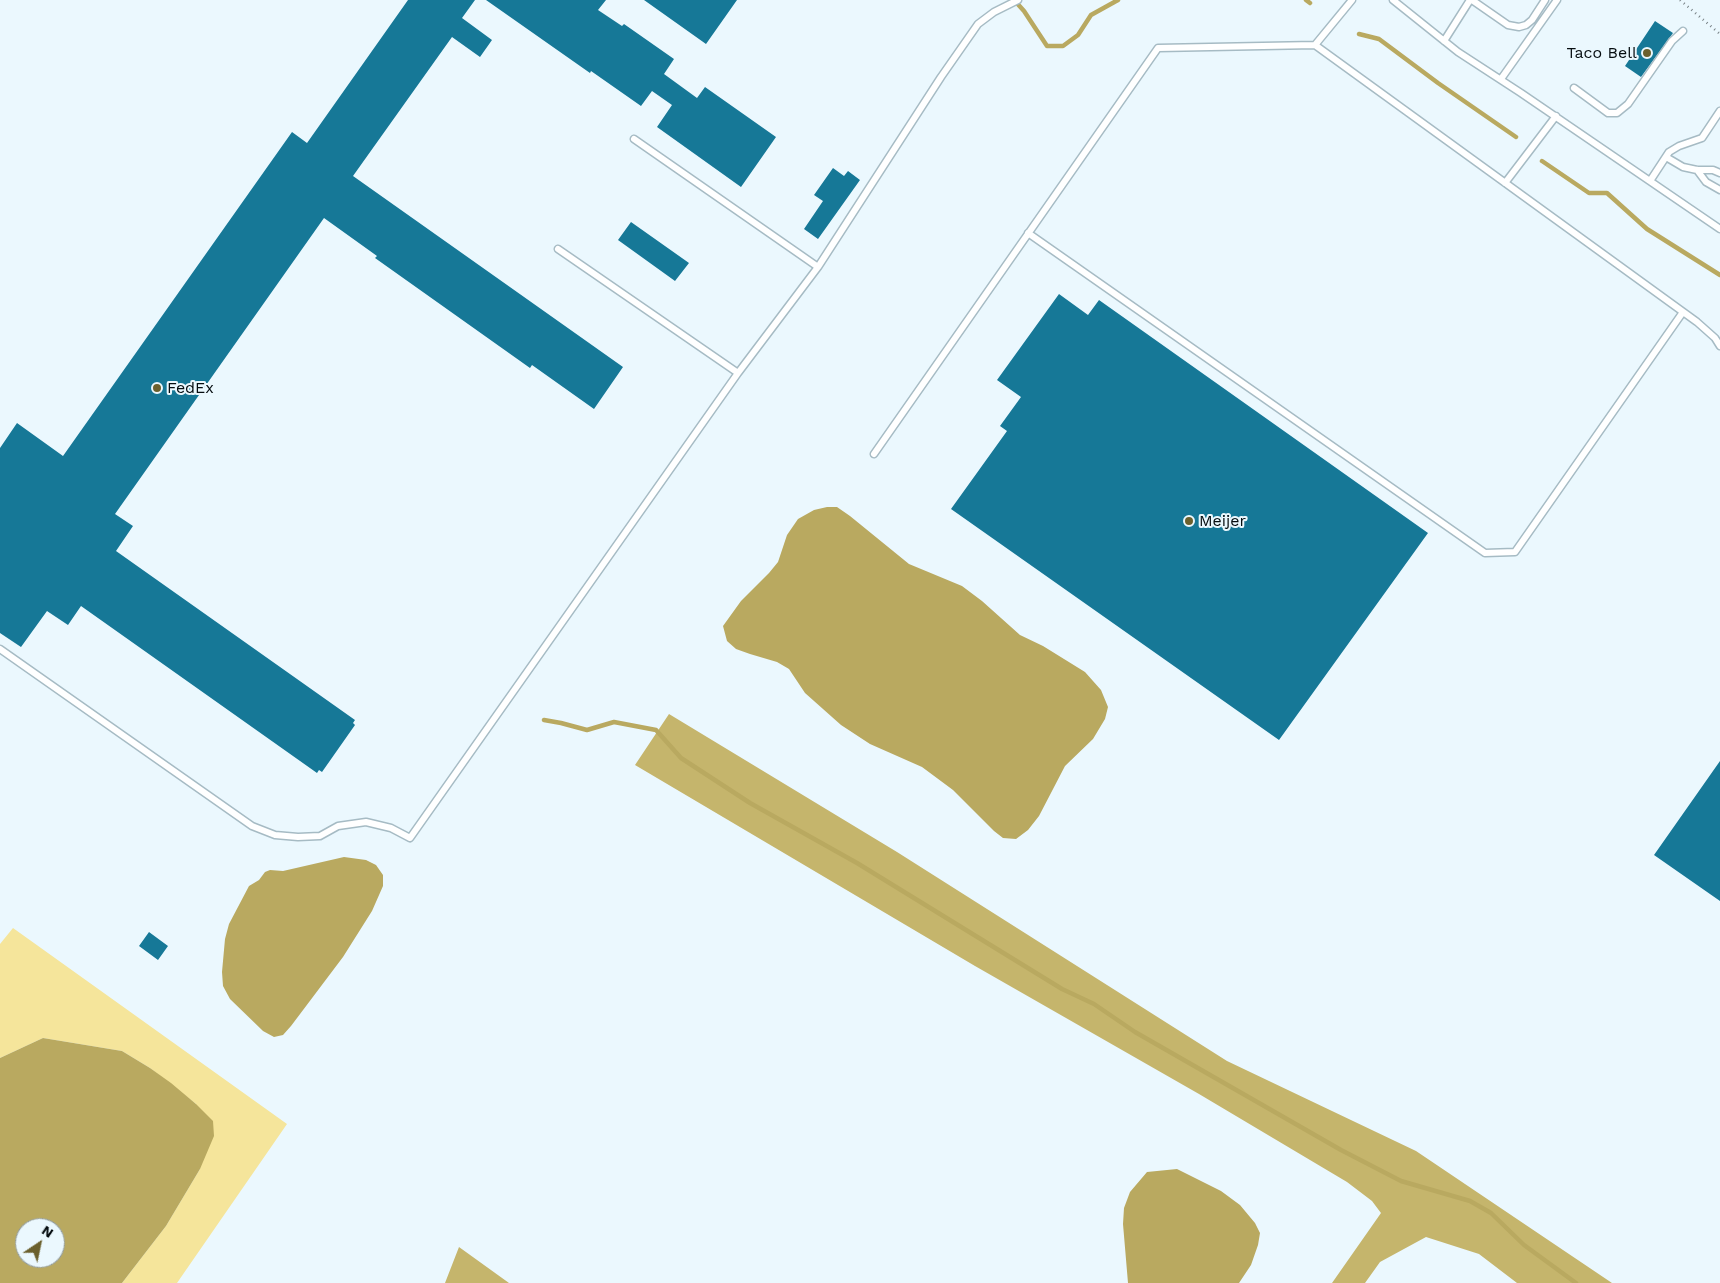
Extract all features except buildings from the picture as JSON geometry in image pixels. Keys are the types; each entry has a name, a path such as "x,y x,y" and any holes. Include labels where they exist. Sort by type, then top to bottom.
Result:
{"lane":[{"path":"0,649 252,826 275,835 298,837 320,836 338,826 366,822 391,828 410,838 738,373 818,267 941,77 978,24 1018,0"},
{"path":"1315,45 1352,0"},
{"path":"1393,0 1458,52 1556,116 1720,229"},
{"path":"1444,40 1471,0 1508,24 1519,27 1526,25 1532,20 1545,0"},
{"path":"1502,80 1557,0"},
{"path":"1574,88 1608,113 1617,113 1628,104 1672,41 1683,31"},
{"path":"874,454 1158,48 1315,45 1683,312 1715,338 1720,346"},
{"path":"1650,181 1669,152 1702,138 1720,111"},
{"path":"1506,183 1556,116"},
{"path":"634,139 818,267"},
{"path":"1666,157 1683,167 1697,170 1713,170 1720,173"},
{"path":"1697,170 1706,182 1720,190"},
{"path":"1028,233 1485,553 1515,552 1683,312"},
{"path":"558,248 738,373"}],"path":[{"path":"1680,0 1720,34"}],"shaded area":[{"path":"837,507 850,516 909,564 962,586 1020,635 1043,646 1085,672 1101,690 1108,707 1105,719 1093,739 1065,766 1039,816 1028,830 1016,839 1003,838 953,790 922,767 870,744 841,725 805,693 789,669 777,662 736,649 727,641 723,626 741,601 778,562 787,535 798,519 814,510"},
{"path":"669,714 897,852 1227,1061 1416,1151 1612,1283 1517,1283 1479,1254 1426,1237 1380,1262 1365,1283 1332,1283 1381,1213 1372,1201 1347,1182 1199,1094 975,966 635,765"},
{"path":"344,857 366,860 376,865 383,875 383,886 372,911 343,957 291,1026 283,1035 274,1037 263,1031 230,999 223,986 222,972 225,939 229,924 249,886 259,880 265,872 270,870 283,871"},
{"path":"13,928 287,1124 177,1283 122,1283 166,1226 200,1169 196,1104 150,1068 122,1051 43,1038 0,1058 0,944"},
{"path":"43,1038 122,1051 171,1083 213,1121 214,1136 200,1169 166,1226 122,1283 0,1283 0,1058"},
{"path":"1177,1169 1221,1191 1240,1205 1255,1223 1260,1233 1258,1245 1251,1265 1239,1283 1128,1283 1123,1224 1124,1208 1130,1192 1147,1172"},
{"path":"459,1247 509,1283 445,1283"}],"waterway":[{"path":"1015,1 1024,11 1047,46 1063,46 1078,35 1091,15 1118,0"},
{"path":"1306,0 1310,3"},
{"path":"1359,34 1379,39 1516,137"},
{"path":"1542,161 1589,193 1607,193 1647,229 1720,275"},
{"path":"544,720 587,730 614,722 656,730 681,758 750,803 857,863 1062,989 1094,1004 1135,1032 1341,1150 1401,1181 1470,1201 1491,1213 1524,1245 1576,1283"}],"place":[{"name":"Taco Bell","path":"1647,53"},
{"name":"FedEx","path":"157,388"},
{"name":"Meijer","path":"1189,521"}]}
